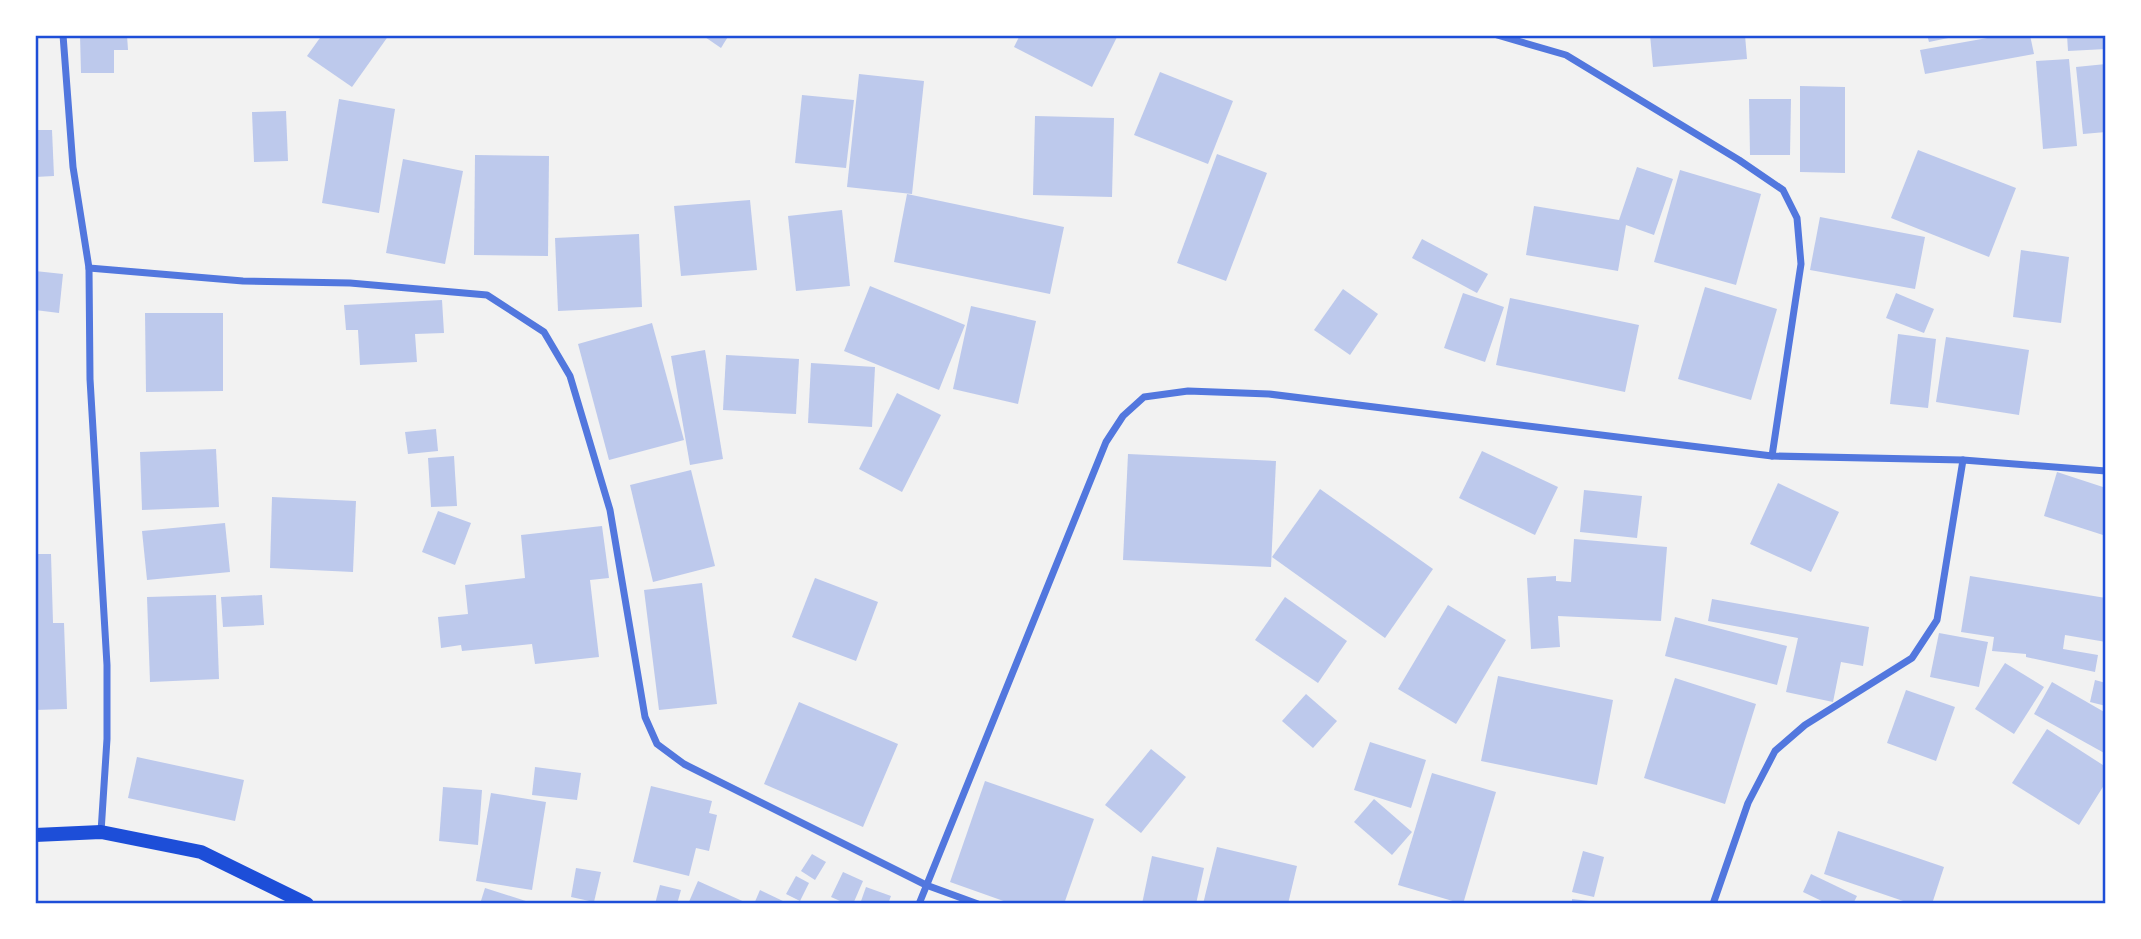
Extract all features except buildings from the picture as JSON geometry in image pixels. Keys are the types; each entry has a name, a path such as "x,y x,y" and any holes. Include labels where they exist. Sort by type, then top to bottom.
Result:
{"main road":[{"path":"35,835 101,832 201,852 307,904"}],"street":[{"path":"63,35 73,167 89,268 90,379 107,665 107,739 101,832"},
{"path":"1497,35 1566,55 1783,190 1797,218 1801,264 1772,456"},
{"path":"89,268 243,281 350,283 486,295 544,332 570,376 610,510 645,717 657,744 684,764 926,885 978,904"},
{"path":"919,904 1106,442 1123,416 1144,397 1188,391 1269,394 1772,456 1963,460 2106,471"},
{"path":"1713,904 1748,803 1775,751 1805,725 1912,658 1937,620 1963,460"}]}
